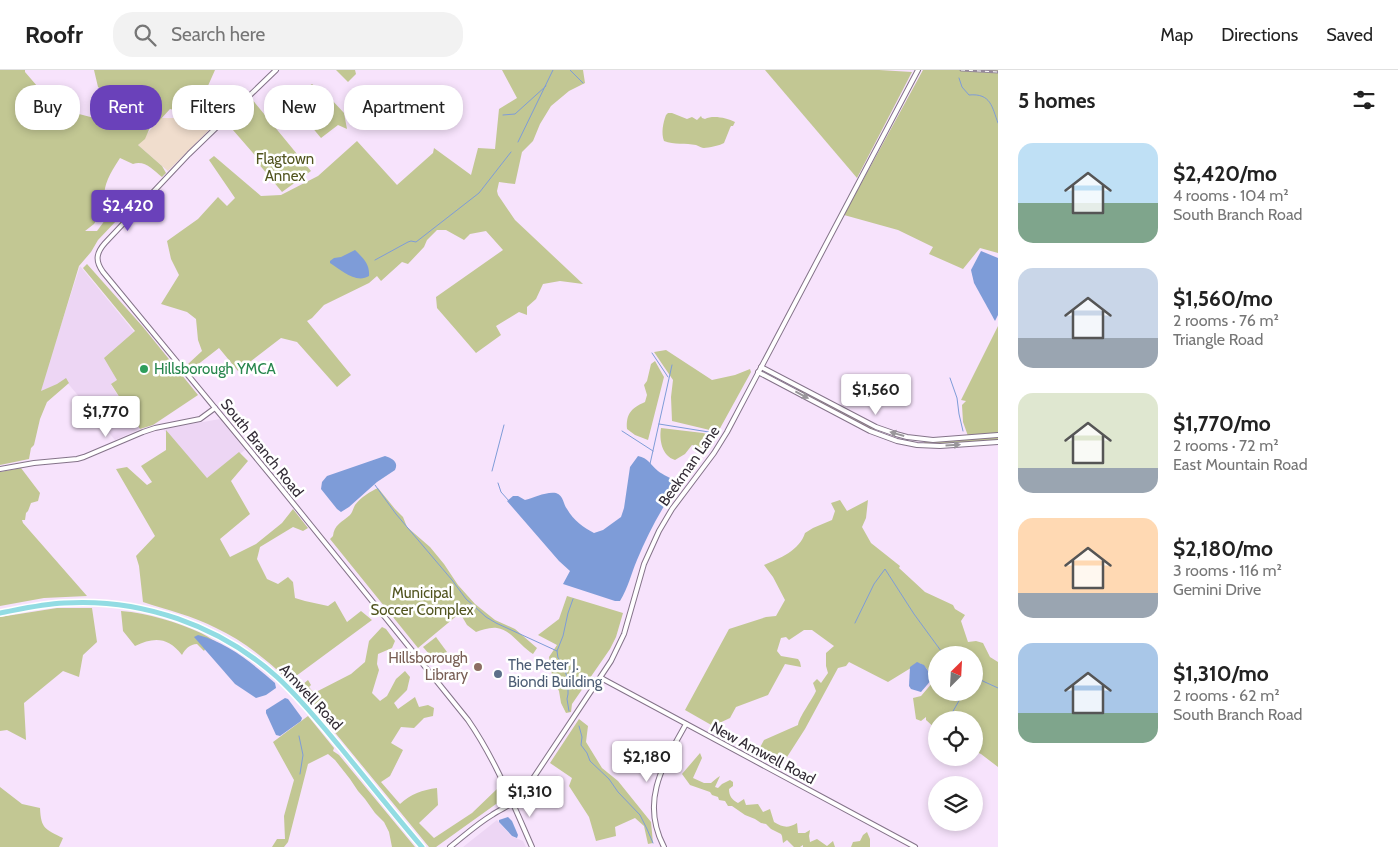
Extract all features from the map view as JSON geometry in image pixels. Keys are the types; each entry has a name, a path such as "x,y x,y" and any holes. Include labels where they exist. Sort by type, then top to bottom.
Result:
{"main road":[{"name":"Amwell Road","path":"0,613 62,603 93,602 115,604 171,616 222,638 257,660 300,699 422,847"}],"street":[{"name":"South Branch Road","path":"276,70 177,166 102,246 97,256 98,264 466,718 490,757 532,847"},
{"name":"Beekman Lane","path":"450,847 482,821 513,804 522,795 601,678 616,653 624,634 644,564 658,531 719,446 918,70"},
{"path":"761,367 876,427 896,434 933,440 998,436"},
{"path":"758,372 870,431 897,441 917,445 940,446 998,442"},
{"path":"0,469 34,462 77,459 155,428 200,419 215,408"},
{"name":"New Amwell Road","path":"601,678 915,847"},
{"path":"664,847 654,816 656,788 661,771 686,724"}],"shaded area":[{"path":"162,118 172,118 172,130 209,130 168,171 138,145 150,130 162,130"},
{"path":"80,266 135,333 117,381 111,385 140,429 115,440 66,381 39,393"},
{"path":"220,419 245,450 207,478 163,429"},
{"path":"497,820 511,836 523,841 526,847 463,847"}],"green space":[{"path":"0,70 25,70 36,85 15,85 15,130 80,130 80,114 90,117 90,130 149,130 145,139 138,145 162,166 166,173 162,177 141,163 133,164 120,158 111,173 105,191 107,202 94,224 85,231 97,231 111,212 118,219 98,240 79,266 41,391 66,378 69,383 47,402 40,419 29,459 0,465"},
{"path":"94,70 215,70 208,85 172,85 172,110 170,109 162,118 162,85 98,85"},
{"path":"336,70 355,70 356,74 348,82"},
{"path":"502,70 583,70 585,83 569,91 551,106 540,124 533,141 522,152 515,184 499,182 497,191 515,220 583,284 560,281 543,284 536,299 527,307 527,315 519,312 496,326 501,335 476,353 437,308 436,297 503,250 486,231 470,234 464,240 446,230 437,230 408,264 402,262 381,281 377,276 369,283 324,305 307,321 351,375 337,387 297,342 281,338 238,371 219,348 192,369 188,364 202,351 198,340 196,319 187,312 161,304 179,275 171,259 167,241 198,219 218,197 227,206 235,198 209,160 214,156 261,196 281,195 318,176 357,141 397,185 433,153 434,148 471,175 478,148 495,149 499,109 517,98"},
{"path":"765,70 879,70 912,72 857,178"},
{"path":"923,70 998,70 998,253 980,248 963,269 929,254 933,247 898,230 844,215"},
{"name":"Flagtown Annex","path":"254,102 264,114 264,130 277,130 311,171 282,192 258,163 259,160 233,130 254,130"},
{"path":"334,102 344,113 344,128 338,125 334,128"},
{"path":"668,113 687,119 692,117 697,120 701,116 705,119 712,117 735,122 731,126 724,143 703,148 696,145 664,141 664,121"},
{"path":"314,130 331,130 321,138"},
{"name":"Hillsborough YMCA","path":"87,264 143,327 198,395 153,425 140,429 111,384 117,380 104,358 135,331 83,268"},
{"path":"998,326 998,434 968,436 963,422 962,405 966,401 961,400"},
{"path":"666,350 712,380 735,375 750,369 751,372 718,432 672,421 671,397 673,380 654,352"},
{"path":"655,361 664,377 648,440 635,435 627,429 627,424 630,412 645,402 647,395 644,385 647,381 651,364"},
{"path":"797,388 874,428 875,430 797,390"},
{"path":"661,428 703,433 717,437 710,449 692,445 685,454 675,460 667,455 662,447"},
{"path":"166,430 207,478 239,452 248,461 231,481 250,514 220,539 230,557 256,544 282,523 293,509 308,528 303,531 293,527 260,547 257,559 267,579 278,584 288,577 293,582 295,598 328,606 335,601 347,622 361,611 372,620 292,679 287,679 253,650 226,633 198,620 143,602 136,556 155,536 116,469 127,467 147,485 152,482 141,466 166,450"},
{"path":"998,437 998,440 937,444 925,444 924,442"},
{"path":"21,468 40,493 38,501 31,503 25,520 22,520 23,523 87,596 44,598 0,606 0,472"},
{"name":"Municipal Soccer Complex","path":"378,488 403,517 407,527 430,547 458,585 475,604 495,620 515,629 537,648 533,654 502,629 492,628 476,632 467,625 460,613 418,648 330,539 337,526 352,513 357,502"},
{"path":"840,500 847,511 868,500 866,518 862,527 871,543 900,566 899,568 925,592 953,605 955,609 965,615 961,621 968,642 976,641 983,643 990,657 998,662 998,767 983,756 983,711 928,711 928,722 926,717 921,721 916,719 913,698 921,696 928,688 928,701 983,701 983,646 928,646 928,671 919,663 888,682 849,662 846,666 838,668 805,729 780,768 756,755 764,740 798,725 816,691 813,683 817,679 821,683 828,673 826,653 834,646 812,630 804,630 789,640 786,637 781,638 777,651 781,656 798,659 801,667 785,664 768,695 736,707 730,718 713,726 685,710 729,629 766,617 776,616 785,600 773,577 764,565 794,549 805,533 832,520 835,511 831,503"},
{"path":"567,596 623,613 616,637 610,649 572,704 571,712 566,713 561,703 559,691 553,681 549,657 557,645 538,635 559,619"},
{"path":"57,608 92,608 97,642 83,655 79,677 63,671 24,703 26,740 7,730 0,731 0,617"},
{"path":"121,611 152,616 182,625 201,633 225,647 208,644 204,651 197,644 194,644 188,647 182,655 177,649 160,640 148,641 135,646 123,631"},
{"path":"382,627 386,629 395,641 392,648 378,654 377,664 379,670 372,693 380,701 387,696 396,679 405,671 410,677 407,690 394,703 398,709 415,697 419,707 428,705 434,708 433,716 424,718 414,728 401,727 391,743 403,750 390,776 381,782 400,804 417,793 437,788 438,805 419,823 434,838 472,813 497,789 503,799 436,847 429,847 300,690 302,685 308,680 311,685 309,687 314,693 351,674 365,662 369,641"},
{"path":"436,637 447,652 436,662 423,647"},
{"path":"308,716 334,748 333,751 339,755 415,847 392,847 389,832 384,822 335,760 328,754 308,764 288,842 284,847 272,847 277,839 285,839 284,816 294,780 273,742"},
{"path":"579,719 588,726 586,742 602,768 618,781 651,822 653,843 648,844 644,826 635,818 615,827 616,836 596,841 589,817 569,786 572,778 550,763"},
{"path":"700,753 702,758 693,778 704,783 711,783 720,776 715,787 718,788 730,780 733,782 733,786 729,789 731,798 736,802 738,803 744,799 746,805 758,804 763,812 770,809 774,822 785,827 797,823 798,833 805,833 810,830 810,842 817,839 827,846 833,841 835,847 803,847 803,845 794,847 787,840 783,843 781,834 766,824 745,815 732,806 728,806 725,801 719,800 718,797 710,792 690,785 682,774"},
{"path":"0,787 22,804 40,808 41,820 45,828 63,838 59,847 0,847"},
{"path":"867,832 870,839 870,847 851,847 853,842 860,841"}],"water":[{"path":"355,250 367,265 369,276 364,278 354,277 330,263 334,258 341,257"},
{"path":"981,251 998,258 998,315 995,321 974,283 971,270"},
{"path":"385,456 392,459 395,463 395,470 377,482 341,512 321,489 322,482 327,476"},
{"path":"638,456 647,460 658,471 679,484 666,502 650,531 620,601 563,584 570,571 507,501 513,496 518,496 525,500 544,494 556,493 561,496 570,513 579,523 594,533 603,530 621,517 630,467"},
{"path":"198,635 209,638 239,654 275,683 276,688 266,695 256,698 235,684 194,637"},
{"path":"917,662 924,665 928,671 928,684 921,692 911,689 909,686 910,667"},
{"path":"285,698 288,699 302,718 301,721 280,736 276,735 266,710"},
{"path":"551,778 557,780 559,786 557,792 551,794 545,792 543,786 545,780"},
{"path":"508,817 512,821 518,835 517,838 512,836 499,822 499,820"}],"waterway":[{"path":"518,142 553,70"},
{"path":"570,70 583,83"},
{"path":"959,78 962,87 969,95 982,96 989,102 998,123"},
{"path":"503,115 515,114 546,86"},
{"path":"375,260 408,242 416,242 479,193 511,152"},
{"path":"652,353 668,377"},
{"path":"650,464 672,365"},
{"path":"950,378 957,398 963,431"},
{"path":"659,424 715,433"},
{"path":"492,471 504,425"},
{"path":"622,431 653,451"},
{"path":"498,483 501,492 509,501"},
{"path":"375,485 396,514 466,599 486,617 496,623 557,651"},
{"path":"855,623 874,584 885,569 937,646"},
{"path":"569,711 567,699 568,681 563,663 558,658 557,651 573,599"},
{"path":"983,681 998,688"},
{"path":"953,711 959,701"},
{"path":"579,726 582,737 581,745 590,761 609,779 618,792 640,815 653,843"},
{"path":"299,736 303,755 300,774"}],"railway":[{"path":"961,70 998,72"}],"place":[{"name":"Hillsborough YMCA","path":"144,369"},
{"name":"Hillsborough Library","path":"478,667"},
{"name":"The Peter J. Biondi Building","path":"498,674"}]}
